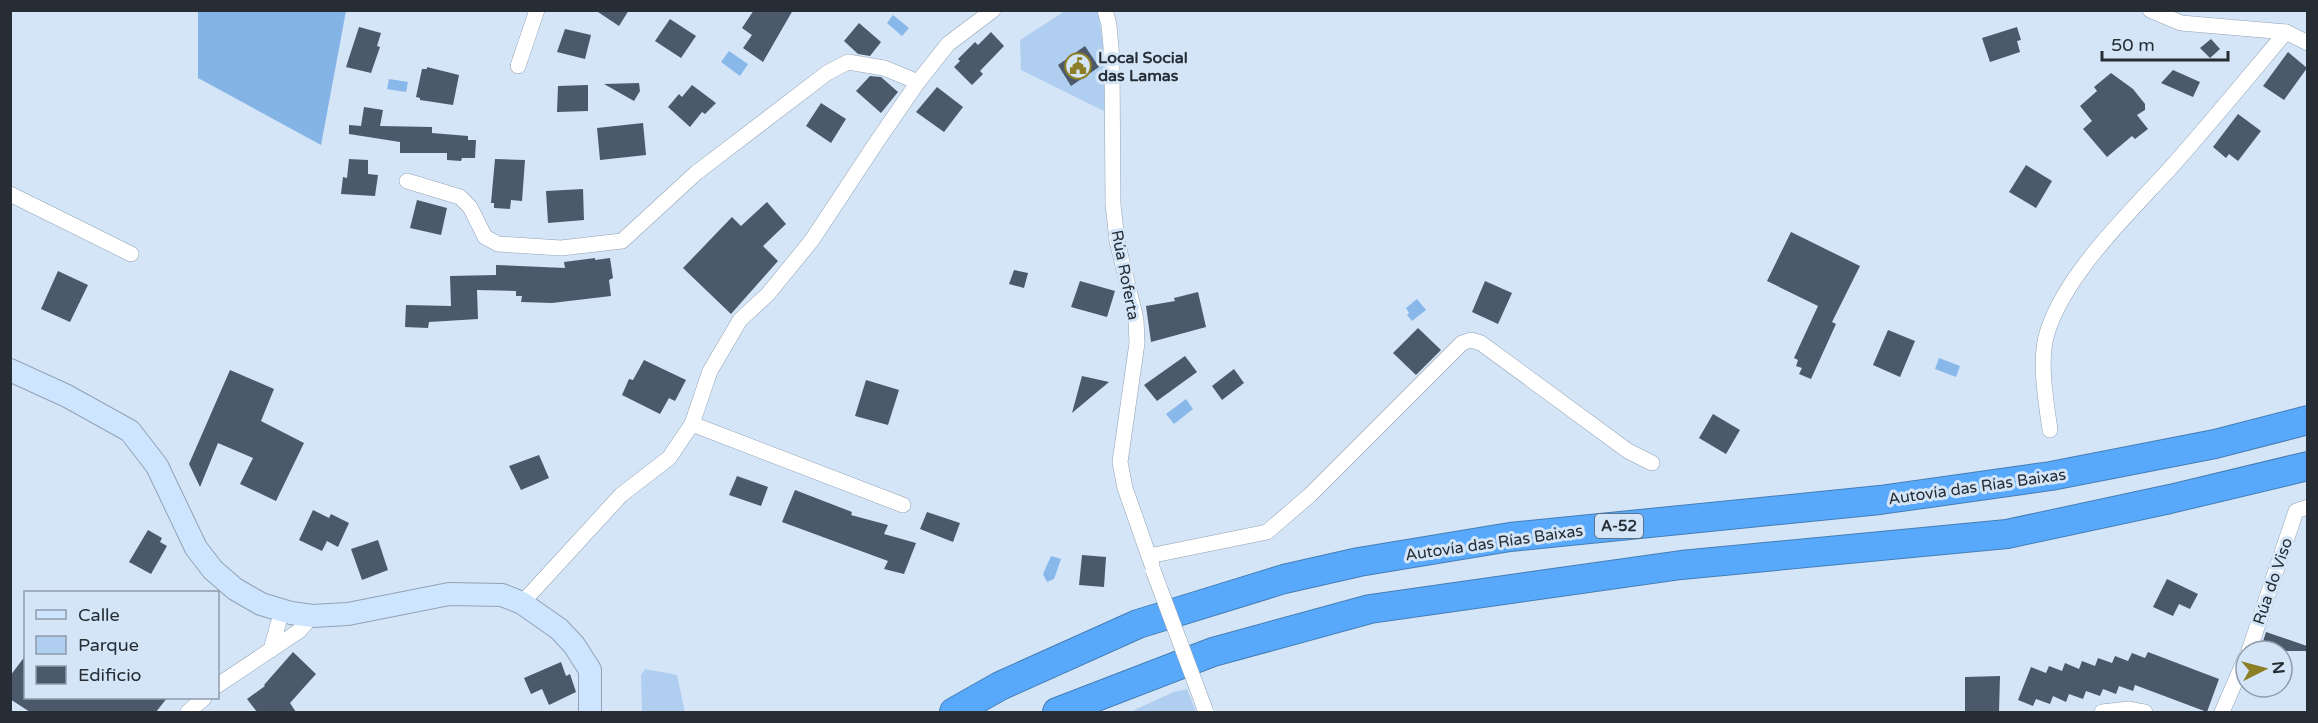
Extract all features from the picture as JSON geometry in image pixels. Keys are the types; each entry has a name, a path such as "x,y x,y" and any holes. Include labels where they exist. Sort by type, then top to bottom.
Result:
{"highway":[{"name":"Autovía das Rías Baixas","path":"954,712 1000,686 1138,624 1284,579 1359,562 1510,537 1880,500 2051,476 2215,444 2307,420"},
{"path":"1057,712 1213,652 1370,609 1681,566 2007,534 2170,499 2307,466"}],"street":[{"path":"518,66 537,10"},
{"path":"522,603 621,495 669,458 692,424 710,371 740,320 768,294 812,240 918,82 948,44 993,10"},
{"name":"Rúa Roferta","path":"1105,10 1109,25 1112,59 1113,204 1118,241 1136,319 1137,343 1120,462 1125,488 1206,712"},
{"path":"2150,10 2181,23 2262,28 2286,32 2307,43"},
{"path":"2050,430 2043,375 2047,332 2067,290 2102,244 2286,32"},
{"path":"407,181 460,198 470,207 484,237 498,244 561,248 622,241 696,173 827,73 848,63 884,68 918,82"},
{"path":"10,194 131,254"},
{"path":"1151,563 1267,532 1310,495 1462,343 1471,340 1481,343 1628,451 1652,463"},
{"path":"10,370 67,396 130,431 157,466 196,548 213,570 244,594 261,604 312,616 348,614 449,594 502,595 522,603 559,629 574,645 590,670 590,712"},
{"path":"692,424 903,505"},
{"name":"Rúa do Viso","path":"2253,639 2302,509"},
{"path":"271,650 282,610"},
{"path":"219,684 299,631 312,616"},
{"path":"2222,712 2234,684"},
{"path":"188,712 203,699"},
{"path":"2102,712 2128,710 2145,712"}],"green space":[{"path":"1065,11 1098,11 1106,66 1104,111 1021,70 1020,40"},
{"path":"645,669 677,675 685,712 642,712 641,675"},
{"path":"1187,689 1196,712 1130,712 1174,692"}],"shaded area":[{"path":"198,11 346,11 321,145 198,78"},
{"path":"893,15 909,28 902,36 887,23"},
{"path":"729,51 748,64 740,76 721,62"},
{"path":"389,79 408,82 406,92 387,89"},
{"path":"1417,299 1426,310 1412,321 1407,315 1409,313 1406,308"},
{"path":"1939,358 1960,366 1956,377 1935,369"},
{"path":"1186,399 1193,409 1174,424 1166,414"},
{"path":"1051,556 1061,559 1054,579 1047,582 1043,574"}],"building":[{"path":"595,10 629,10 619,26"},
{"path":"754,10 793,10 763,62 743,48 752,35 742,28"},
{"path":"670,19 696,36 681,58 655,41"},
{"path":"859,23 881,42 870,56 858,54 844,41"},
{"path":"359,27 381,33 377,46 380,47 371,73 346,67"},
{"path":"2017,27 2021,40 2017,41 2020,52 1990,62 1982,38"},
{"path":"565,29 591,35 585,59 557,52"},
{"path":"991,32 1004,46 980,71 983,74 972,85 954,67 960,61 958,59 975,42 978,45"},
{"path":"2211,39 2220,49 2210,58 2200,48"},
{"name":"Local Social das Lamas","path":"1085,46 1099,67 1071,86 1058,65"},
{"path":"2288,52 2307,68 2284,100 2263,86"},
{"path":"427,67 459,75 453,105 420,100 416,97 422,69 427,69"},
{"path":"2173,70 2200,82 2193,97 2161,83"},
{"path":"2111,73 2133,89 2145,104 2145,110 2137,115 2148,129 2135,139 2132,136 2107,157 2083,129 2092,121 2080,106 2097,91 2094,87"},
{"path":"870,76 881,77 898,92 881,113 856,91"},
{"path":"639,83 640,91 634,101 604,84"},
{"path":"588,85 588,111 557,112 558,86"},
{"path":"692,85 716,103 705,114 702,112 690,127 668,107 679,94 682,97"},
{"path":"937,87 963,107 944,132 916,112"},
{"path":"821,103 846,119 831,143 806,126"},
{"path":"364,107 383,110 380,126 432,127 432,133 468,136 468,140 476,140 475,158 462,158 461,161 447,160 447,153 400,153 400,142 349,134 349,125 361,126"},
{"path":"2238,114 2261,131 2238,161 2229,154 2226,158 2213,147"},
{"path":"643,123 646,155 600,160 597,128"},
{"path":"349,159 368,160 368,174 378,175 375,196 341,194 343,177 347,178"},
{"path":"495,159 525,160 522,201 511,200 510,209 494,208 494,203 491,203"},
{"path":"2026,165 2052,181 2036,208 2009,192"},
{"path":"583,189 584,220 548,223 546,191"},
{"path":"417,200 447,208 441,235 410,228"},
{"path":"767,202 786,224 763,246 778,261 731,314 683,268 732,217 741,226"},
{"path":"1791,232 1860,266 1832,322 1836,324 1811,379 1799,374 1802,368 1796,366 1798,360 1794,358 1818,306 1767,281"},
{"path":"595,258 595,260 610,258 613,278 609,280 611,296 552,303 521,302 522,296 516,296 516,291 477,290 478,319 429,322 428,328 405,327 406,305 451,306 450,276 496,275 496,265 565,268 564,262"},
{"path":"1014,270 1028,273 1024,288 1009,284"},
{"path":"58,271 88,285 70,322 41,309"},
{"path":"1080,281 1115,291 1107,317 1071,307"},
{"path":"1485,281 1512,293 1498,324 1472,312"},
{"path":"1198,292 1206,327 1151,342 1146,306 1175,301 1174,298"},
{"path":"1418,328 1441,350 1416,375 1393,353"},
{"path":"1888,330 1915,341 1900,377 1873,365"},
{"path":"1185,356 1197,372 1157,401 1144,385"},
{"path":"644,360 686,380 675,401 669,398 660,414 622,395 629,379 633,380"},
{"path":"1234,369 1244,383 1222,400 1212,386"},
{"path":"230,370 274,389 261,421 304,443 276,501 240,484 253,458 218,443 200,487 189,464"},
{"path":"1082,376 1109,382 1072,413"},
{"path":"866,380 899,390 888,425 855,416"},
{"path":"1713,414 1740,430 1726,454 1699,438"},
{"path":"539,455 549,478 521,490 509,466"},
{"path":"737,476 768,487 761,506 729,495"},
{"path":"795,490 852,512 851,515 888,525 884,534 916,543 904,574 884,569 888,561 782,522"},
{"path":"313,510 329,518 331,514 349,523 338,547 327,541 322,551 299,540"},
{"path":"927,512 960,523 953,542 920,529"},
{"path":"148,530 162,538 160,542 167,546 151,574 129,562"},
{"path":"378,540 388,570 362,580 351,549"},
{"path":"1082,555 1106,557 1104,587 1079,585"},
{"path":"2167,579 2198,594 2190,609 2179,604 2173,616 2153,607"},
{"path":"2266,632 2286,639 2264,639"},
{"path":"2294,642 2307,646 2307,651 2294,651"},
{"path":"293,652 316,674 290,703 296,712 257,712 247,699 265,686"},
{"path":"2148,652 2219,679 2207,712 2135,685 2133,691 2119,686 2116,694 2103,689 2100,696 2086,691 2083,699 2069,694 2066,702 2053,696 2050,704 2036,699 2033,706 2018,700 2031,667 2046,673 2049,666 2062,671 2065,663 2079,669 2082,661 2095,666 2098,658 2112,663 2115,656 2128,661 2132,653 2145,658"},
{"path":"24,658 24,699 166,699 156,712 30,712 10,699 10,676"},
{"path":"561,662 566,676 570,674 576,692 549,705 542,689 531,694 524,678"},
{"path":"2000,676 1999,712 1965,712 1965,677"}],"place":[{"name":"Local Social das Lamas","path":"1078,66"}]}
